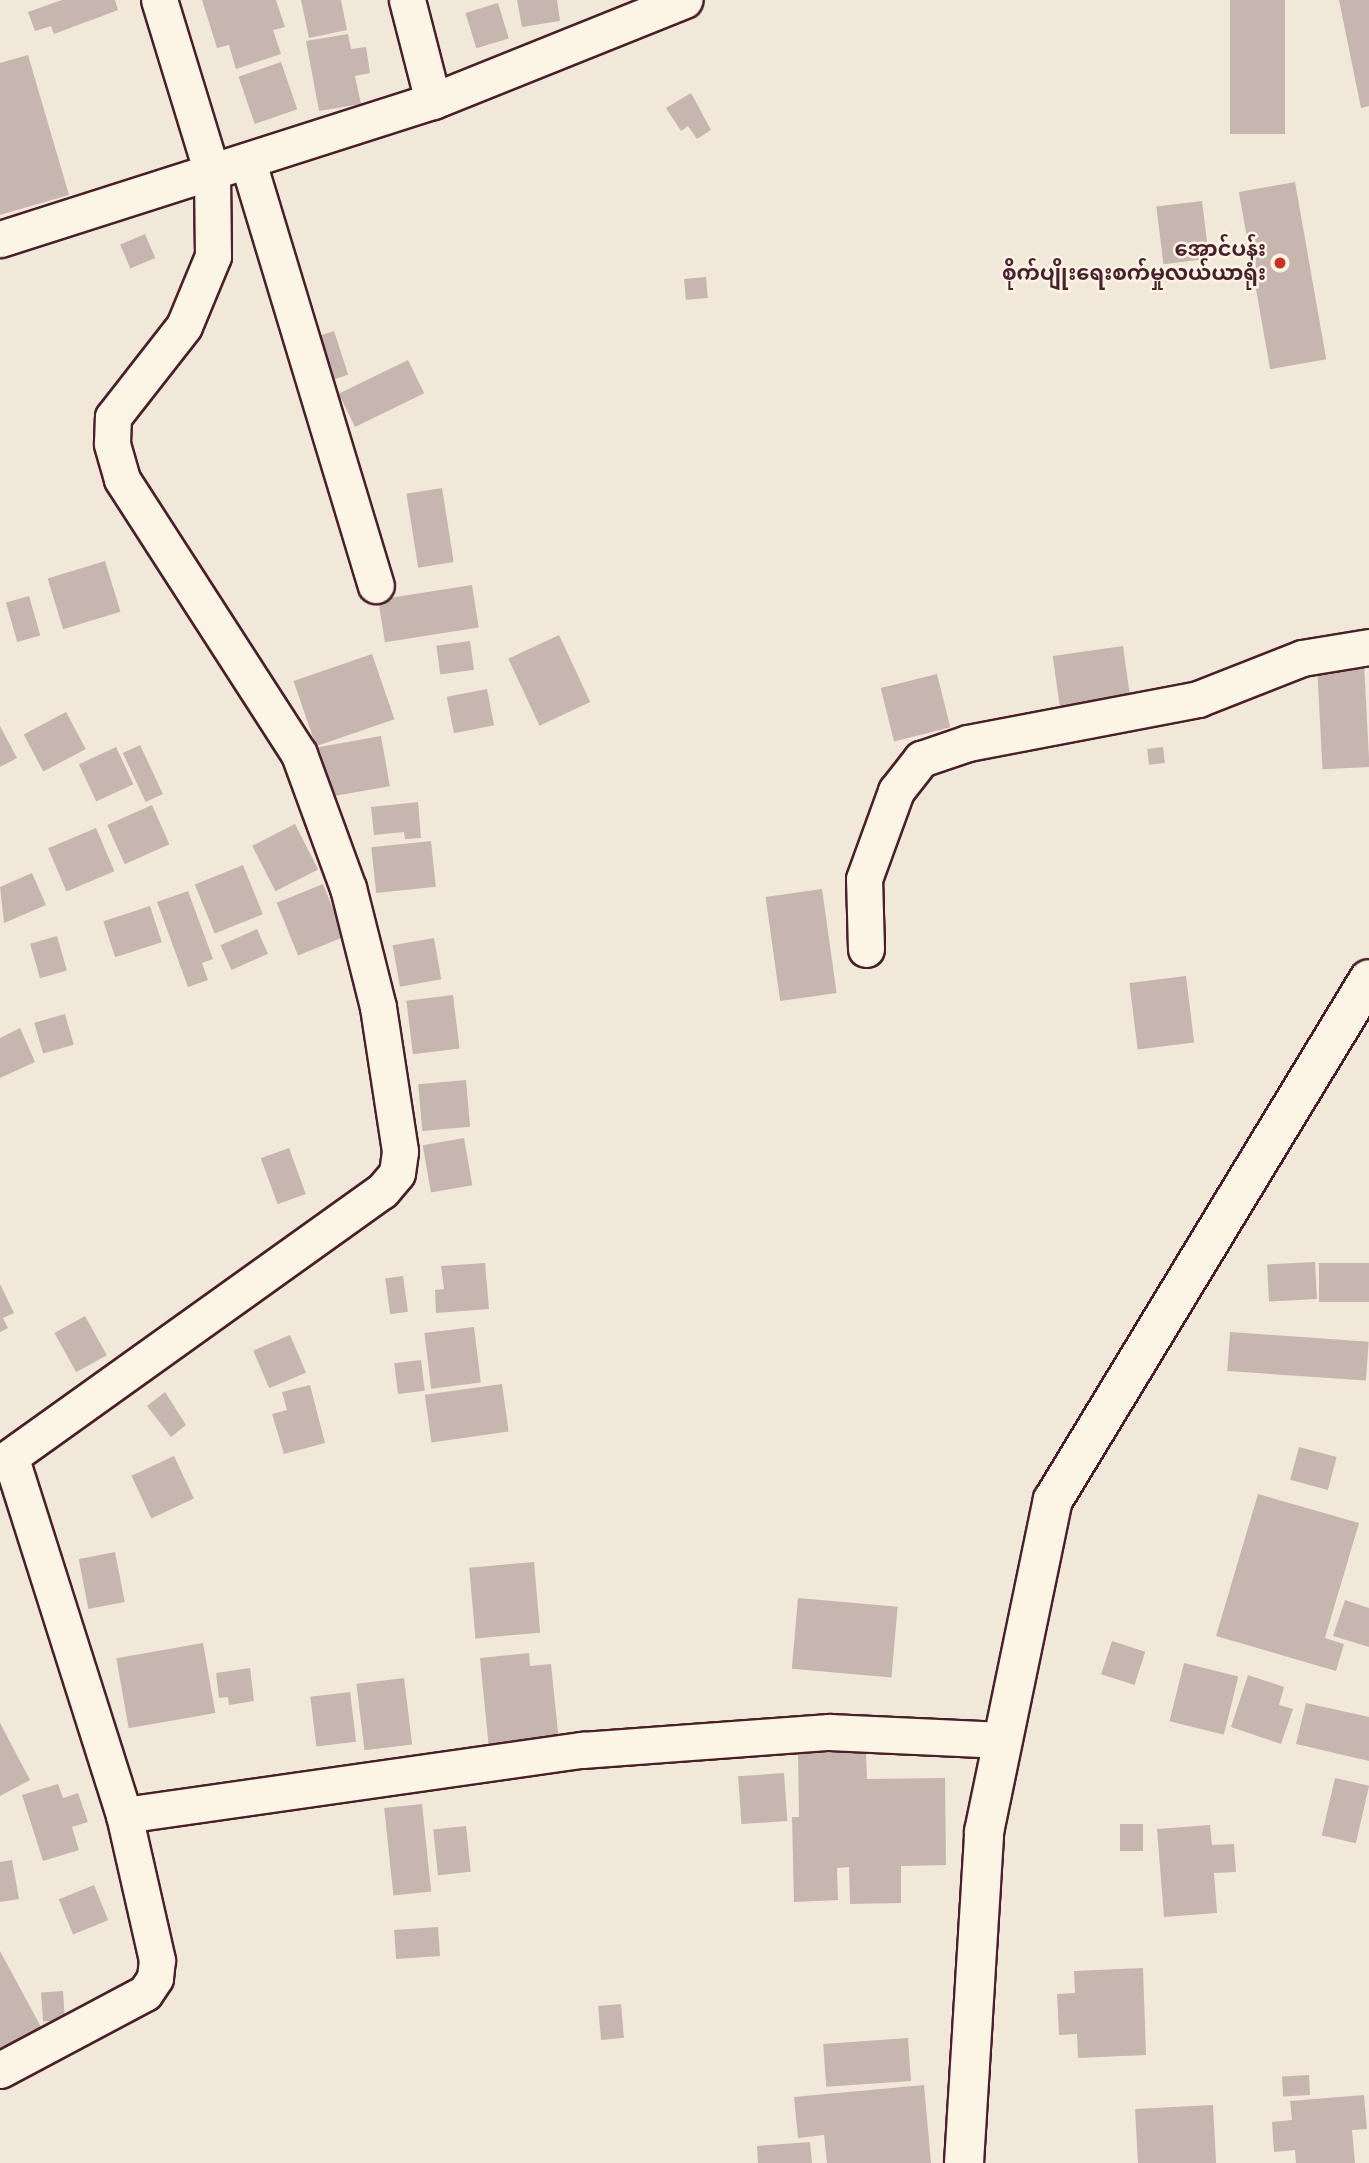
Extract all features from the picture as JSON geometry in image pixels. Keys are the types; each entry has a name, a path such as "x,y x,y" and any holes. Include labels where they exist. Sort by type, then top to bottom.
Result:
{"main road":[{"path":"964,2163 984,1832 1053,1500 1369,979"}],"street":[{"path":"0,2070 145,1993 155,1978 157,1960 124,1815 6,1461 382,1191 397,1173 400,1151 378,1007 348,888 299,754 122,479 111,443 113,417 184,326 214,257 212,173 159,0"},
{"path":"407,0 433,101"},
{"path":"0,239 433,101 684,0"},
{"path":"247,162 376,585"},
{"path":"866,949 864,879 896,791 921,759 968,743 1198,699 1302,658 1369,647"},
{"path":"124,1815 582,1750 829,1732 1003,1740"}],"building":[{"path":"62,0 115,0 118,10 54,34 51,26 35,31 28,12"},
{"path":"202,0 276,0 285,27 273,30 281,54 236,69 229,45 217,48"},
{"path":"301,0 341,0 347,30 309,38"},
{"path":"517,0 557,0 560,21 522,27"},
{"path":"1230,0 1285,0 1285,134 1230,134"},
{"path":"1339,0 1369,0 1369,106 1361,108"},
{"path":"498,3 509,38 476,48 465,13"},
{"path":"348,34 351,49 366,47 370,73 355,76 361,104 319,111 306,41"},
{"path":"28,55 69,195 0,215 0,63"},
{"path":"281,62 297,109 255,124 238,77"},
{"path":"691,93 711,130 697,139 688,126 681,131 666,108"},
{"path":"1295,182 1326,359 1270,369 1239,192"},
{"path":"1202,201 1209,259 1163,264 1156,207"},
{"path":"145,234 155,258 130,268 120,245"},
{"path":"706,277 708,298 686,300 684,279"},
{"path":"334,331 348,375 323,383 308,339"},
{"path":"408,360 424,393 355,427 339,394"},
{"path":"442,488 454,562 418,568 406,494"},
{"path":"105,561 120,612 63,629 48,579"},
{"path":"472,585 479,627 385,642 378,600"},
{"path":"29,596 40,635 17,642 6,603"},
{"path":"559,635 590,702 540,726 508,659"},
{"path":"470,641 474,670 440,674 436,646"},
{"path":"1123,646 1130,697 1060,707 1053,656"},
{"path":"372,654 394,719 316,746 294,681"},
{"path":"1364,663 1369,767 1323,769 1317,665"},
{"path":"937,674 950,727 894,741 881,688"},
{"path":"487,689 494,725 454,733 447,697"},
{"path":"66,712 86,749 43,772 24,735"},
{"path":"0,726 17,758 0,767"},
{"path":"381,736 390,786 324,798 315,748"},
{"path":"140,745 163,794 146,802 123,753"},
{"path":"116,747 133,784 96,801 79,764"},
{"path":"1163,747 1165,763 1149,765 1147,749"},
{"path":"418,802 421,838 405,839 404,832 374,835 371,807"},
{"path":"152,805 169,844 125,864 107,825"},
{"path":"295,824 318,869 275,891 252,846"},
{"path":"96,828 114,871 66,892 48,848"},
{"path":"431,841 436,887 376,893 371,847"},
{"path":"243,865 263,914 215,934 195,884"},
{"path":"32,873 46,905 4,923 0,887"},
{"path":"323,884 344,937 298,956 277,903"},
{"path":"822,889 837,993 780,1001 766,897"},
{"path":"188,891 213,959 202,963 208,980 188,987 157,902"},
{"path":"150,906 162,942 115,957 103,921"},
{"path":"257,929 268,954 231,970 220,945"},
{"path":"57,936 67,971 40,978 30,944"},
{"path":"434,938 441,979 400,987 393,945"},
{"path":"1186,976 1194,1043 1138,1049 1129,983"},
{"path":"453,995 460,1049 413,1054 406,1001"},
{"path":"65,1014 74,1045 43,1054 34,1023"},
{"path":"20,1028 35,1062 0,1078 0,1038"},
{"path":"466,1080 470,1127 422,1131 418,1084"},
{"path":"464,1138 472,1185 431,1193 423,1145"},
{"path":"289,1148 306,1194 278,1204 261,1158"},
{"path":"1315,1262 1317,1299 1269,1301 1267,1265"},
{"path":"485,1263 489,1309 436,1313 435,1290 444,1289 441,1266"},
{"path":"1319,1263 1369,1263 1369,1302 1319,1302"},
{"path":"403,1276 408,1312 390,1314 385,1279"},
{"path":"0,1284 14,1313 3,1318 8,1328 0,1332"},
{"path":"85,1316 107,1355 76,1372 54,1333"},
{"path":"474,1327 481,1383 431,1389 424,1333"},
{"path":"1230,1332 1369,1342 1366,1381 1227,1371"},
{"path":"290,1335 306,1373 269,1388 253,1351"},
{"path":"421,1360 425,1391 398,1394 394,1363"},
{"path":"502,1384 509,1432 431,1442 425,1395"},
{"path":"310,1385 325,1443 284,1454 272,1414 287,1410 282,1392"},
{"path":"165,1392 186,1425 171,1437 147,1406"},
{"path":"1299,1447 1337,1457 1328,1490 1290,1480"},
{"path":"174,1456 194,1499 151,1518 131,1476"},
{"path":"1258,1494 1359,1523 1325,1638 1344,1644 1336,1671 1216,1636"},
{"path":"115,1552 125,1602 88,1609 79,1559"},
{"path":"534,1562 540,1633 475,1638 469,1568"},
{"path":"798,1598 898,1607 891,1677 792,1669"},
{"path":"1345,1600 1369,1608 1369,1647 1333,1636"},
{"path":"1112,1641 1145,1652 1134,1685 1101,1674"},
{"path":"203,1643 215,1713 129,1728 116,1658"},
{"path":"529,1653 530,1666 551,1664 559,1742 489,1749 480,1658"},
{"path":"1184,1663 1238,1677 1224,1735 1169,1721"},
{"path":"250,1668 254,1701 229,1705 228,1697 219,1698 216,1673"},
{"path":"1248,1675 1284,1687 1279,1705 1293,1709 1281,1744 1231,1727"},
{"path":"404,1678 412,1745 365,1750 356,1684"},
{"path":"350,1692 356,1742 316,1747 310,1697"},
{"path":"1306,1703 1369,1717 1369,1761 1296,1744"},
{"path":"0,1723 30,1780 0,1796"},
{"path":"866,1752 867,1779 945,1778 946,1865 901,1866 901,1903 850,1904 849,1867 837,1868 838,1900 794,1902 792,1817 799,1817 798,1753"},
{"path":"784,1773 787,1821 741,1824 738,1776"},
{"path":"1335,1778 1369,1786 1356,1843 1322,1835"},
{"path":"58,1784 63,1798 78,1793 88,1822 72,1827 79,1850 43,1861 22,1795"},
{"path":"422,1804 431,1892 393,1895 384,1808"},
{"path":"1120,1824 1143,1824 1143,1851 1120,1851"},
{"path":"1210,1825 1212,1845 1234,1844 1236,1872 1214,1873 1217,1913 1164,1917 1157,1829"},
{"path":"466,1826 471,1872 438,1875 433,1829"},
{"path":"12,1860 19,1899 0,1902 0,1862"},
{"path":"94,1885 108,1920 73,1934 59,1899"},
{"path":"438,1927 440,1956 396,1959 394,1930"},
{"path":"0,1951 41,2027 0,2049"},
{"path":"1143,1968 1146,2055 1078,2058 1077,2034 1059,2035 1057,1994 1075,1993 1074,1971"},
{"path":"63,1991 65,2020 43,2021 41,1993"},
{"path":"621,2004 624,2038 601,2040 598,2006"},
{"path":"908,2038 911,2081 826,2087 823,2044"},
{"path":"1309,2075 1310,2095 1283,2096 1282,2076"},
{"path":"924,2085 931,2163 827,2163 824,2135 798,2138 794,2097"},
{"path":"1364,2095 1367,2129 1352,2130 1355,2163 1296,2163 1295,2150 1274,2152 1272,2122 1292,2120 1290,2101"},
{"path":"1213,2105 1216,2163 1138,2163 1135,2109"},
{"path":"810,2142 812,2163 758,2163 757,2146"}],"place":[{"name":"အောင်ပန်း စိုက်ပျိုးရေးစက်မှုလယ်ယာရုံး","path":"1280,263"}]}
